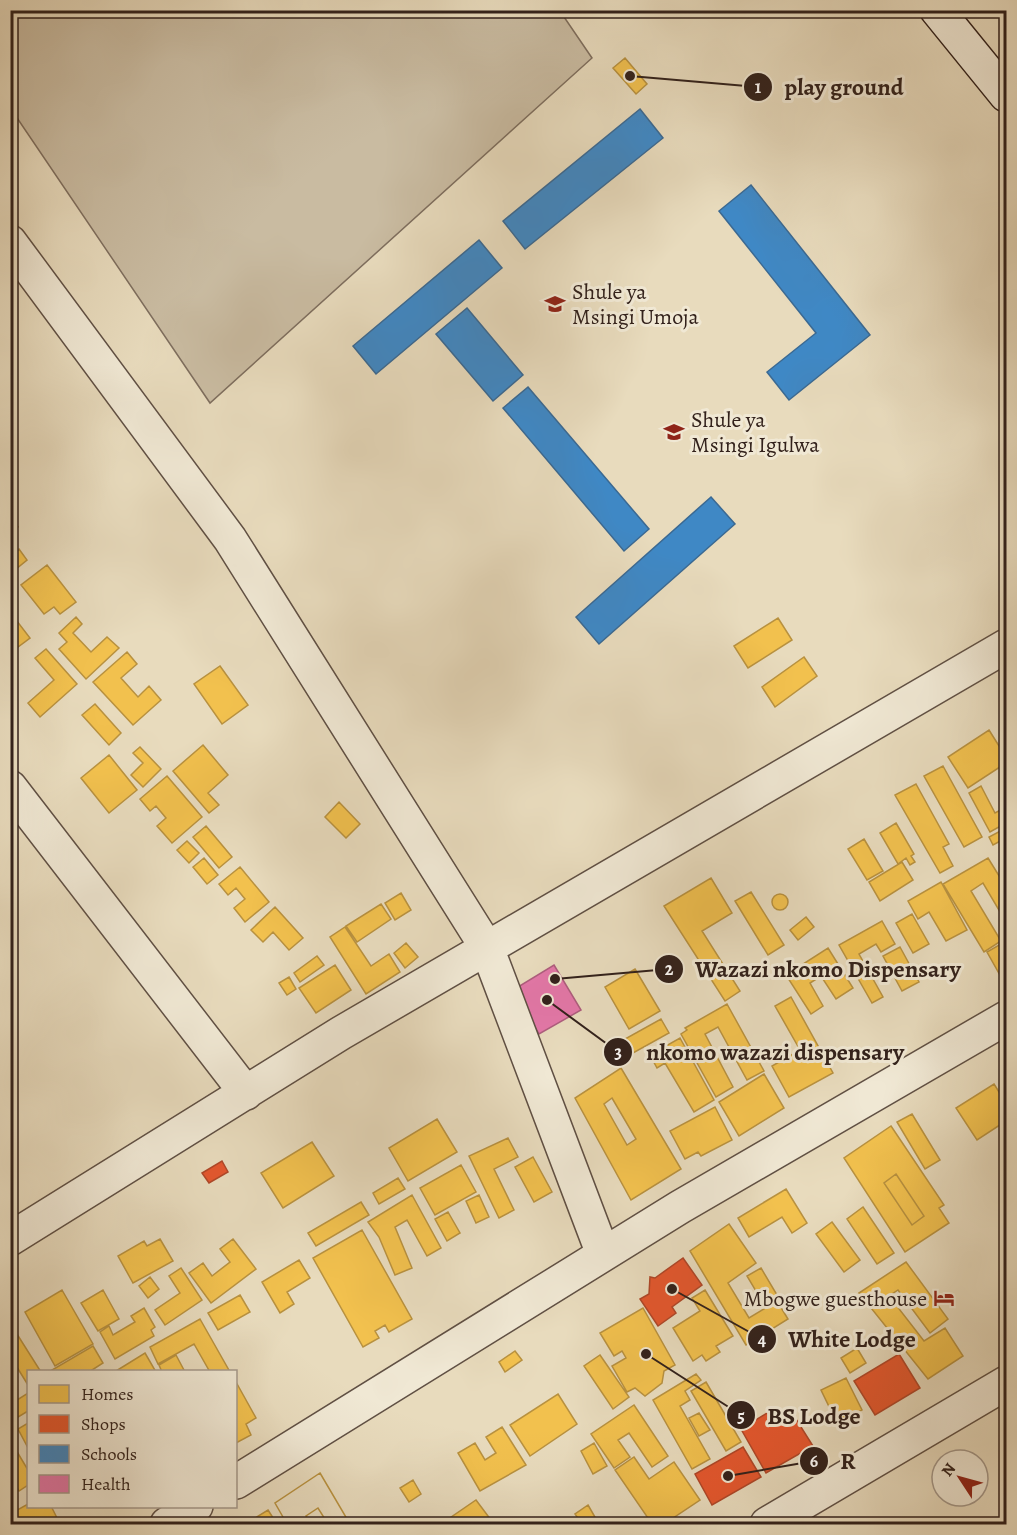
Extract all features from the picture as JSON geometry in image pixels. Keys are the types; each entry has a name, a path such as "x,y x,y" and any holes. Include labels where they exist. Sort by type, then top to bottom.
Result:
{"street":[{"path":"937,10 1006,95"},
{"path":"10,242 230,539 487,948 603,1254"},
{"path":"10,1239 341,1033 1006,646"},
{"path":"10,787 246,1093"},
{"path":"237,1481 690,1201 1006,1018"},
{"path":"781,1521 1006,1383"}],"shaded area":[{"path":"10,11 560,11 592,58 210,403 11,109"}],"building: Homes":[{"path":"625,58 647,84 636,94 613,68"},
{"path":"10,518 18,527 10,533"},
{"path":"19,549 27,560 10,574 10,551 13,554"},
{"path":"47,565 76,602 60,614 54,607 44,614 21,585"},
{"path":"10,612 30,638 10,653"},
{"path":"76,617 82,624 73,633 91,652 107,637 119,648 86,679 59,649 67,642 59,633"},
{"path":"778,618 792,640 748,668 734,646"},
{"path":"46,649 77,684 40,717 28,703 54,680 35,658"},
{"path":"127,652 137,664 121,678 138,697 149,686 161,700 133,725 93,682"},
{"path":"804,657 817,676 775,707 762,687"},
{"path":"220,666 248,705 222,724 194,684"},
{"path":"95,704 121,733 109,745 82,715"},
{"path":"989,730 1006,757 1006,763 968,788 948,757"},
{"path":"203,745 228,775 208,793 219,805 209,813 173,771"},
{"path":"140,747 161,769 143,787 131,775 143,763 133,753"},
{"path":"109,755 137,790 109,813 81,778"},
{"path":"943,766 982,837 964,847 924,776"},
{"path":"1006,775 1006,789 1001,778"},
{"path":"167,776 202,817 172,843 157,826 166,818 156,806 150,811 140,799"},
{"path":"916,784 949,844 943,847 953,866 940,873 895,795"},
{"path":"981,786 995,813 1006,807 1006,823 990,832 969,793"},
{"path":"339,802 360,824 346,838 325,817"},
{"path":"896,823 914,854 911,856 915,862 910,865 906,858 898,864 880,833"},
{"path":"206,826 232,857 219,868 193,837"},
{"path":"1006,828 1006,838 993,845 989,837"},
{"path":"864,839 883,871 867,880 848,849"},
{"path":"187,841 199,853 189,863 177,850"},
{"path":"204,858 218,875 207,884 193,867"},
{"path":"988,858 1006,887 1006,922 983,883 971,891 1001,941 984,952 943,884"},
{"path":"902,862 913,880 880,901 869,882"},
{"path":"240,867 269,902 245,922 234,908 245,899 236,888 228,895 219,884"},
{"path":"711,878 732,913 702,931 740,991 725,1001 664,906"},
{"path":"941,882 967,930 946,941 929,912 918,919 908,901"},
{"path":"751,892 784,945 768,955 735,901"},
{"path":"401,893 411,910 395,920 385,903"},
{"path":"777,894 783,894 788,902 786,908 777,910 772,905 772,899"},
{"path":"381,904 391,919 357,942 346,926"},
{"path":"275,907 303,938 289,950 273,932 263,942 251,930"},
{"path":"912,914 929,944 913,953 896,923"},
{"path":"806,917 814,927 798,940 790,930"},
{"path":"882,921 895,944 881,952 876,944 859,954 883,997 872,1003 839,945"},
{"path":"345,927 371,966 389,954 400,972 366,994 330,937"},
{"path":"1006,941 1006,983 1005,984 987,952"},
{"path":"406,943 418,957 405,968 394,953"},
{"path":"900,947 919,982 902,991 883,956"},
{"path":"828,948 853,988 836,999 821,976 810,983 823,1006 811,1014 786,975"},
{"path":"317,956 324,965 300,982 294,973"},
{"path":"335,965 351,990 316,1013 299,988"},
{"path":"635,969 660,1011 629,1029 605,987"},
{"path":"289,977 296,989 287,995 279,983"},
{"path":"791,997 833,1073 789,1097 772,1066 800,1050 775,1006"},
{"path":"727,1004 764,1071 747,1080 718,1027 705,1034 733,1087 716,1097 681,1034 687,1030 685,1028"},
{"path":"661,1019 669,1033 624,1058 616,1044"},
{"path":"680,1038 714,1100 694,1112 665,1063 657,1068 650,1055"},
{"path":"621,1068 681,1169 631,1200 575,1098","holes":["612,1098 636,1139 627,1145 604,1104"]},
{"path":"764,1074 784,1108 739,1136 719,1102"},
{"path":"994,1084 1006,1103 1006,1121 977,1140 956,1108"},
{"path":"715,1107 732,1140 701,1156 698,1152 685,1159 670,1131"},
{"path":"912,1114 940,1160 925,1169 897,1122"},
{"path":"437,1119 457,1152 408,1181 389,1148"},
{"path":"891,1126 944,1205 939,1208 949,1223 905,1252 844,1158","holes":["896,1174 924,1216 912,1225 884,1183"]},
{"path":"508,1138 518,1157 494,1169 514,1210 499,1218 469,1156"},
{"path":"312,1142 334,1176 283,1208 261,1173"},
{"path":"533,1157 552,1192 534,1202 515,1167"},
{"path":"461,1165 476,1192 435,1215 420,1188"},
{"path":"896,1174 924,1216 912,1225 884,1183"},
{"path":"398,1178 405,1189 379,1204 373,1193"},
{"path":"786,1189 807,1223 792,1233 782,1217 749,1237 738,1218"},
{"path":"412,1195 441,1248 427,1256 407,1220 395,1227 412,1268 395,1275 379,1237 368,1222"},
{"path":"479,1195 489,1217 476,1223 466,1201"},
{"path":"361,1202 369,1215 316,1246 308,1233"},
{"path":"863,1207 894,1253 877,1264 847,1219"},
{"path":"448,1212 460,1233 447,1241 435,1219"},
{"path":"832,1222 860,1260 844,1272 816,1234"},
{"path":"729,1224 756,1263 728,1283 749,1318 777,1301 788,1319 746,1345 690,1251"},
{"path":"362,1230 412,1319 389,1332 385,1325 375,1331 379,1338 363,1347 313,1258"},
{"path":"160,1239 173,1261 133,1283 118,1256 144,1241 147,1246"},
{"path":"233,1239 256,1269 211,1303 189,1273 203,1263 212,1276 230,1262 220,1249"},
{"path":"299,1260 310,1278 287,1292 294,1304 280,1313 262,1282"},
{"path":"906,1262 948,1319 930,1333 898,1290 889,1296 924,1341 945,1328 963,1356 928,1379 859,1293"},
{"path":"181,1268 202,1300 165,1325 155,1310 180,1293 169,1276"},
{"path":"761,1268 780,1300 766,1308 747,1276"},
{"path":"150,1277 159,1289 148,1298 139,1286"},
{"path":"62,1290 93,1344 55,1366 25,1312"},
{"path":"103,1290 119,1319 98,1331 81,1303"},
{"path":"705,1290 733,1336 716,1346 720,1352 706,1361 702,1355 693,1361 673,1328 700,1311 692,1298"},
{"path":"240,1295 250,1312 218,1330 208,1313"},
{"path":"144,1308 155,1327 151,1330 154,1336 115,1359 100,1332 109,1326 113,1335 135,1322 131,1316"},
{"path":"643,1308 675,1365 664,1371 662,1383 645,1396 635,1388 627,1392 612,1366 626,1358 622,1351 614,1356 600,1333"},
{"path":"200,1319 229,1370 209,1370 194,1344 158,1364 150,1347"},
{"path":"10,1323 40,1370 27,1370 27,1383 10,1356"},
{"path":"93,1346 103,1363 92,1370 52,1370"},
{"path":"857,1348 866,1363 850,1373 841,1358"},
{"path":"515,1351 522,1360 505,1372 499,1362"},
{"path":"145,1353 155,1370 118,1370"},
{"path":"176,1355 184,1370 161,1370 159,1365"},
{"path":"600,1355 629,1397 613,1409 584,1366"},
{"path":"696,1374 701,1380 685,1391 690,1400 680,1406 710,1459 692,1469 653,1400"},
{"path":"846,1378 862,1410 837,1423 821,1390"},
{"path":"706,1382 741,1442 726,1451 691,1391"},
{"path":"237,1384 256,1418 246,1424 251,1435 237,1442"},
{"path":"27,1394 27,1412 10,1422 10,1397 14,1402"},
{"path":"558,1394 577,1424 530,1456 510,1425"},
{"path":"634,1405 668,1456 652,1467 629,1433 618,1440 630,1457 614,1468 591,1434"},
{"path":"699,1413 710,1430 699,1436 689,1418"},
{"path":"27,1424 27,1446 18,1429"},
{"path":"502,1427 526,1465 480,1491 458,1453 475,1443 485,1460 496,1453 486,1437"},
{"path":"10,1440 27,1468 27,1486 19,1491 10,1477"},
{"path":"594,1443 607,1466 593,1474 581,1451"},
{"path":"634,1457 649,1479 674,1462 700,1500 670,1520 652,1524 615,1470"},
{"path":"320,1473 350,1524 328,1524 318,1508 306,1516 311,1524 287,1524 275,1503"},
{"path":"320,1473 350,1524 328,1524 318,1508 306,1516 311,1524 287,1524 275,1503"},
{"path":"413,1480 421,1494 409,1502 400,1488"},
{"path":"476,1500 494,1524 441,1524"},
{"path":"27,1505 27,1508 52,1508 60,1524 10,1524 13,1521 10,1514"},
{"path":"588,1505 599,1524 582,1524 575,1514"},
{"path":"268,1510 277,1524 245,1524"}],"building: Shops":[{"path":"222,1161 228,1172 209,1183 202,1173"},
{"path":"683,1258 702,1285 672,1307 676,1313 658,1326 640,1299 649,1294 650,1277 655,1278"},
{"path":"899,1354 920,1388 875,1415 854,1381"},
{"path":"789,1408 813,1446 766,1473 741,1429 772,1410 776,1417"},
{"path":"743,1447 761,1477 712,1505 695,1474"}],"building: Schools":[{"path":"640,109 663,138 525,249 503,221"},
{"path":"751,185 870,335 789,400 767,372 816,333 719,211"},
{"path":"479,240 502,268 376,374 353,346"},
{"path":"467,308 523,375 493,401 436,334"},
{"path":"528,387 649,529 624,551 503,408"},
{"path":"711,497 735,524 599,644 576,617"}],"building: Health":[{"path":"554,965 581,1010 539,1034 513,990"}],"place":[{"name":"play ground","path":"630,76"},
{"name":"Shule ya Msingi Umoja","path":"555,304"},
{"name":"Shule ya Msingi Igulwa","path":"674,432"},
{"name":"Wazazi nkomo Dispensary","path":"555,979"},
{"name":"nkomo wazazi dispensary","path":"547,1000"},
{"name":"White Lodge","path":"672,1289"},
{"name":"Mbogwe guesthouse","path":"944,1298"},
{"name":"BS Lodge","path":"646,1354"},
{"name":"R","path":"728,1476"}]}
